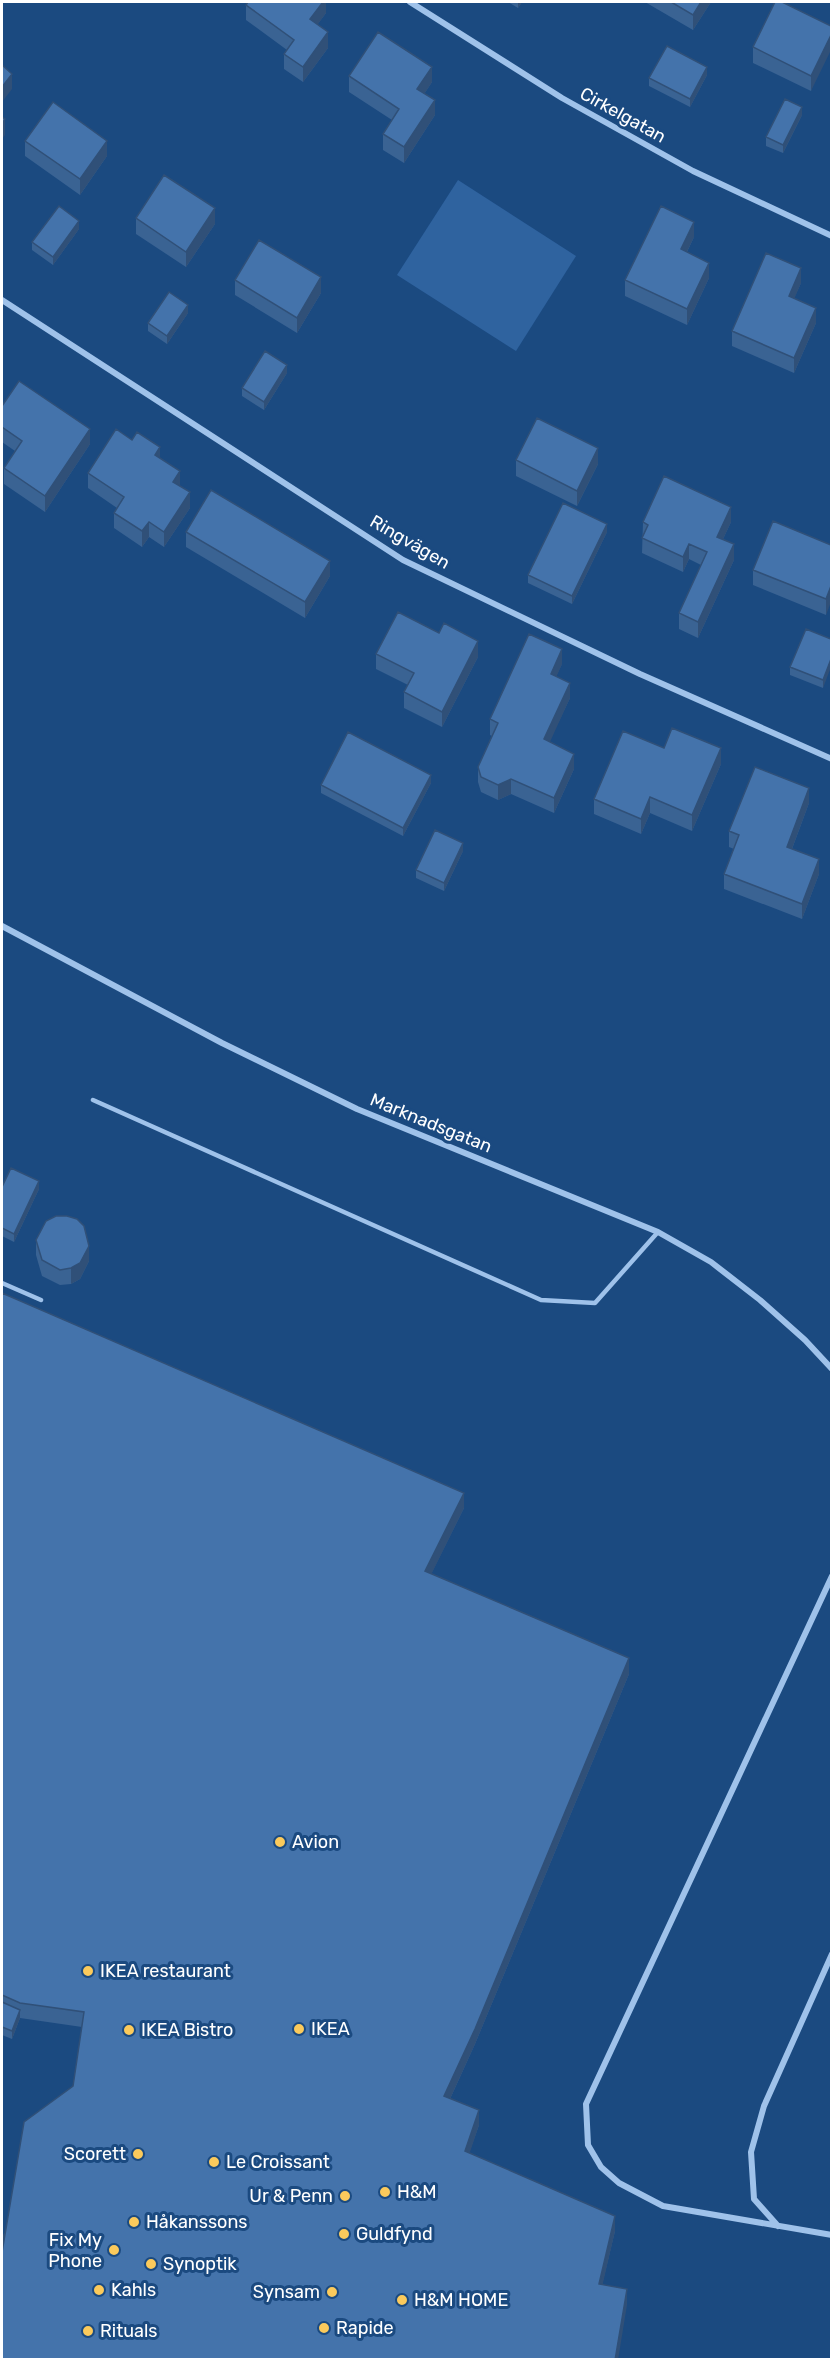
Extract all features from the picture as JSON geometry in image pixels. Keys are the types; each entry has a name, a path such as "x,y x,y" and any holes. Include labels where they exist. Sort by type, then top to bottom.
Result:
{"street":[{"name":"Cirkelgatan","path":"411,2 572,104 693,171 831,236"},
{"name":"Ringvägen","path":"2,300 403,560 640,674 831,759"},
{"name":"Marknadsgatan","path":"2,926 222,1043 357,1109 658,1232 711,1262 760,1300 805,1340 831,1369"},
{"path":"831,1576 586,2104 588,2145 601,2167 619,2183 663,2206 831,2235"},
{"path":"779,2226 754,2199 752,2152 764,2106 831,1954"}],"lane":[{"path":"93,1100 541,1300 595,1303 658,1232"},
{"path":"2,1283 41,1300"}],"shaded area":[{"path":"458,180 576,256 516,351 397,275"}],"building":[{"path":"248,2 323,2 310,19 328,32 303,67 284,54 294,40 246,5"},
{"path":"671,2 701,2 693,15"},
{"path":"775,2 782,2 831,26 831,35 811,76 753,47"},
{"path":"378,32 432,67 417,89 435,100 404,147 383,134 399,109 349,76"},
{"path":"667,46 707,67 690,99 649,78"},
{"path":"2,65 12,74 2,87"},
{"path":"785,99 802,107 783,145 766,137"},
{"path":"53,102 107,141 80,179 25,141"},
{"path":"164,175 215,208 186,252 136,218"},
{"path":"59,206 79,221 53,257 32,242"},
{"path":"661,206 694,222 681,249 709,263 687,309 625,280"},
{"path":"259,240 321,277 297,318 235,280"},
{"path":"766,253 801,268 789,296 816,308 794,358 732,331"},
{"path":"169,292 188,305 167,336 148,323"},
{"path":"265,351 287,365 264,402 242,388"},
{"path":"19,381 90,429 45,496 4,468 22,441 2,427 2,406"},
{"path":"537,418 598,448 577,491 516,460"},
{"path":"116,429 132,440 137,432 160,447 155,455 180,471 173,482 190,492 164,532 149,522 142,531 114,513 124,497 88,473"},
{"path":"664,476 731,507 717,537 734,544 698,622 679,613 707,552 689,544 683,557 642,538 648,525 643,522"},
{"path":"211,490 330,561 305,602 186,532"},
{"path":"563,503 607,524 572,596 528,575"},
{"path":"773,521 831,545 831,586 826,599 753,570"},
{"path":"398,612 439,633 444,623 478,641 442,712 404,692 414,673 376,654"},
{"path":"806,629 831,639 831,659 823,680 790,667"},
{"path":"529,634 562,649 551,674 570,683 544,739 574,754 554,798 511,779 498,785 481,777 478,767 498,723 490,719"},
{"path":"672,728 721,748 692,815 650,797 641,819 594,799 623,731 664,748"},
{"path":"348,732 431,775 403,828 321,785"},
{"path":"755,767 809,788 787,847 819,859 802,904 724,874 739,835 729,831"},
{"path":"435,830 463,843 444,883 416,870"},
{"path":"11,1168 39,1181 14,1234 2,1228 2,1187"},
{"path":"56,1216 77,1219 84,1226 89,1246 80,1263 60,1270 42,1260 36,1240 46,1221"},
{"name":"Avion","path":"2,1293 464,1493 425,1571 629,1658 475,2029 444,2096 479,2110 465,2151 615,2216 599,2284 627,2289 615,2360 2,2360 2,2252 24,2122 73,2086 84,2012 20,2003 2,1995"},
{"path":"2,2002 20,2010 12,2031 2,2027"}],"place":[{"name":"Avion","path":"280,1842"},
{"name":"IKEA restaurant","path":"88,1971"},
{"name":"IKEA","path":"299,2029"},
{"name":"IKEA Bistro","path":"129,2030"},
{"name":"Scorett","path":"138,2154"},
{"name":"Le Croissant","path":"214,2162"},
{"name":"H&M","path":"385,2192"},
{"name":"Ur & Penn","path":"345,2196"},
{"name":"Håkanssons","path":"134,2222"},
{"name":"Guldfynd","path":"344,2234"},
{"name":"Fix My Phone","path":"114,2250"},
{"name":"Synoptik","path":"151,2264"},
{"name":"Kahls","path":"99,2290"},
{"name":"Synsam","path":"332,2292"},
{"name":"H&M HOME","path":"402,2300"},
{"name":"Rapide","path":"324,2328"},
{"name":"Rituals","path":"88,2331"}]}
